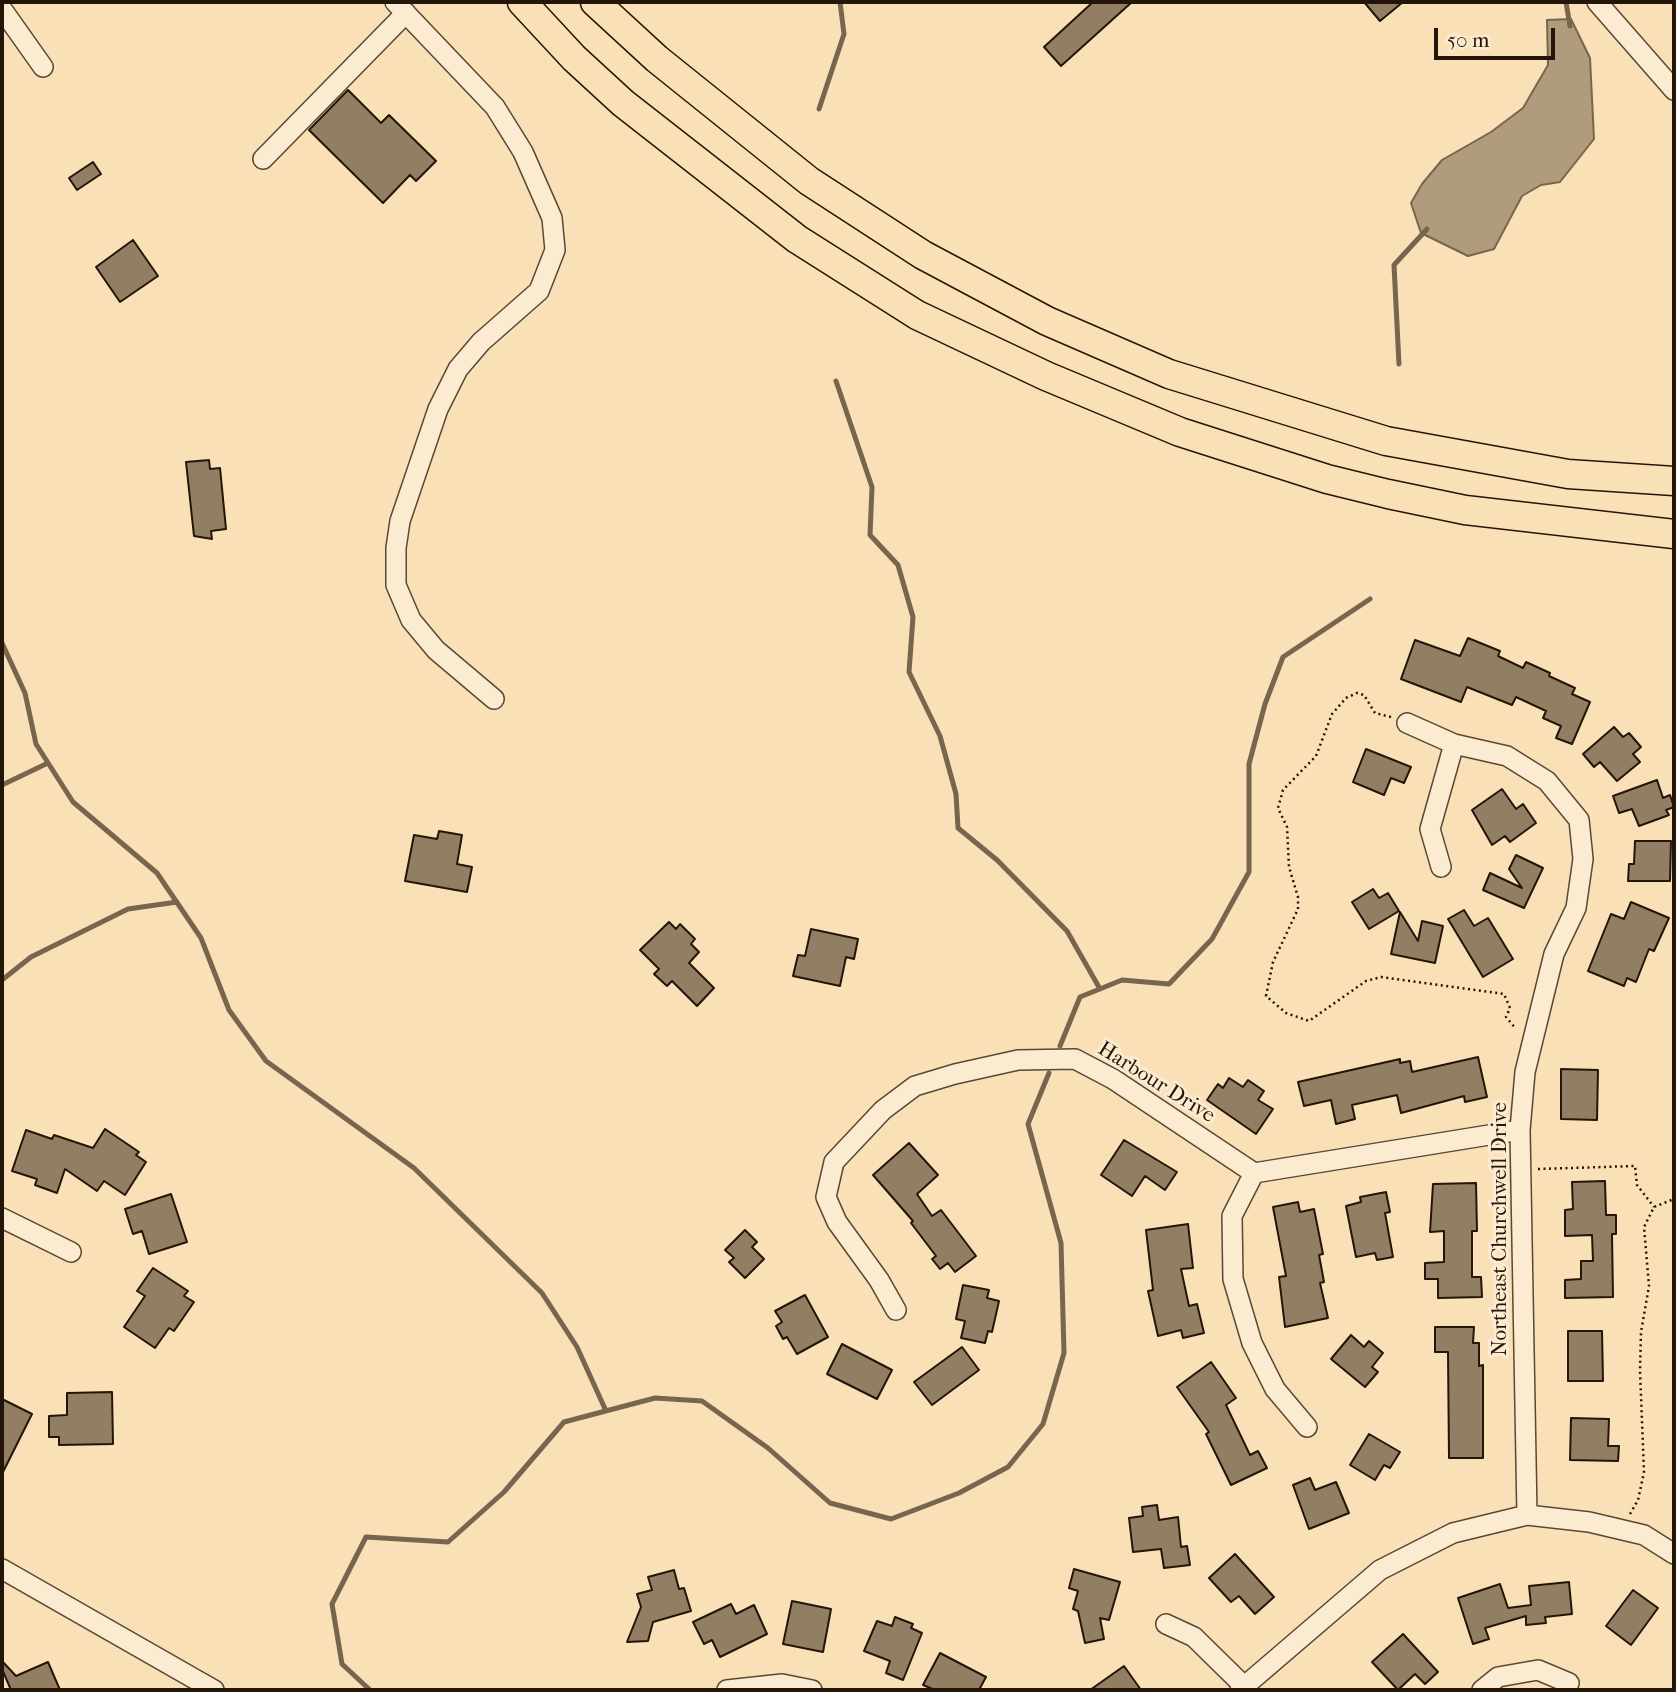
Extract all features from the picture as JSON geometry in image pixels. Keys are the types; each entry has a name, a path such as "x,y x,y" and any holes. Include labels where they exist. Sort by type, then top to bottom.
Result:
{"highway":[{"path":"522,2 574,58 623,103 797,239 917,315 1046,376 1181,432 1327,479 1465,510 1674,534"},
{"path":"595,2 657,59 809,181 911,248 1047,321 1169,373 1387,441 1569,474 1674,481"}],"street":[{"path":"1597,2 1674,90"},
{"path":"263,159 401,7 495,107 523,152 552,218 555,250 539,291 481,342 458,369 438,409 400,521 396,548 396,585 411,620 436,650 494,699"},
{"path":"2,9 43,67"},
{"name":"Northeast Churchwell Drive","path":"1407,723 1454,744 1507,756 1547,781 1579,820 1583,859 1576,908 1554,954 1525,1072 1520,1130 1527,1515"},
{"path":"1441,867 1430,829 1454,744"},
{"name":"Harbour Drive","path":"896,1310 880,1280 837,1222 826,1197 834,1162 883,1110 915,1086 1018,1060 1075,1059 1113,1079 1254,1173"},
{"path":"1307,1427 1275,1390 1252,1342 1233,1279 1232,1216 1254,1173 1520,1130"},
{"path":"2,1218 71,1252"},
{"path":"1166,1624 1194,1637 1245,1689 1380,1570 1399,1558 1453,1533 1527,1515 1589,1522 1644,1535 1674,1554"},
{"path":"2,1569 214,1690"},
{"path":"1482,1690 1498,1677 1538,1670 1569,1683"},
{"path":"727,1690 782,1684 812,1690"}],"path":[{"path":"1407,723 1374,713 1364,695 1357,693 1346,698 1332,714 1316,756 1283,790 1278,808 1287,827 1289,867 1298,897 1298,909 1273,962 1266,996 1286,1013 1309,1021 1366,981 1381,977 1504,994 1510,1007 1506,1017 1532,1043"},
{"path":"1520,1170 1635,1166 1637,1185 1654,1207"},
{"path":"1630,1514 1638,1500 1644,1472 1641,1332 1649,1286 1644,1227 1654,1207 1674,1199"}],"shaded area":[{"path":"1571,19 1590,58 1594,139 1560,182 1541,185 1522,196 1494,249 1468,256 1421,233 1411,203 1422,184 1442,160 1491,132 1523,108 1548,65 1547,20"}],"building":[{"path":"1093,2 1132,2 1061,66 1044,47"},
{"path":"1364,2 1403,2 1380,21"},
{"path":"348,90 381,123 389,115 436,161 416,181 410,175 383,203 309,130"},
{"path":"93,162 101,174 77,190 69,178"},
{"path":"133,240 158,276 120,302 96,267"},
{"path":"209,460 210,469 220,468 226,529 211,531 212,539 194,536 186,462"},
{"path":"1468,638 1500,651 1498,656 1523,668 1526,662 1550,673 1549,676 1575,688 1572,694 1590,702 1572,744 1556,738 1561,726 1543,718 1546,711 1516,697 1512,705 1467,687 1461,702 1401,679 1415,640 1460,656"},
{"path":"1614,727 1623,737 1629,733 1641,747 1633,754 1640,762 1617,781 1600,762 1594,767 1583,754"},
{"path":"1366,749 1411,767 1404,783 1391,778 1384,795 1353,782"},
{"path":"1657,780 1663,798 1670,795 1674,807 1666,810 1669,815 1639,826 1632,809 1619,813 1613,796"},
{"path":"1502,789 1516,809 1523,804 1536,823 1510,842 1505,836 1492,845 1472,810"},
{"path":"439,831 462,835 457,864 472,867 467,892 405,881 414,835 437,839"},
{"path":"1635,841 1671,841 1670,881 1628,881 1629,864 1634,864"},
{"path":"1516,855 1543,868 1524,908 1483,890 1490,873 1522,888 1509,869"},
{"path":"1373,889 1379,898 1388,893 1399,911 1369,929 1352,902"},
{"path":"1631,902 1669,918 1654,951 1649,949 1636,982 1627,978 1624,986 1588,971 1611,914 1624,919"},
{"path":"1464,910 1474,926 1488,918 1513,959 1483,977 1448,919"},
{"path":"1400,912 1418,941 1422,921 1443,926 1435,963 1391,954"},
{"path":"669,922 676,929 680,924 695,939 691,944 699,952 689,963 714,988 697,1006 672,981 667,986 654,974 659,969 640,950"},
{"path":"811,929 858,939 854,959 846,957 840,986 793,976 798,955 805,956"},
{"path":"1478,1057 1487,1097 1465,1102 1464,1096 1401,1113 1397,1095 1352,1105 1355,1119 1336,1124 1331,1100 1304,1106 1298,1082 1400,1059 1400,1063 1410,1061 1412,1072"},
{"path":"1561,1069 1598,1070 1597,1120 1561,1119"},
{"path":"1229,1078 1243,1087 1248,1080 1264,1091 1258,1100 1273,1109 1256,1134 1207,1100 1218,1084 1223,1088"},
{"path":"105,1129 139,1152 136,1155 146,1162 125,1195 104,1181 97,1191 65,1169 57,1193 35,1185 37,1179 12,1171 26,1130 52,1139 54,1135 93,1148"},
{"path":"1124,1140 1177,1172 1165,1190 1145,1176 1132,1196 1101,1175"},
{"path":"909,1143 938,1175 917,1194 932,1216 941,1210 976,1256 955,1272 948,1263 940,1269 932,1259 936,1256 911,1223 913,1221 873,1175"},
{"path":"1605,1181 1606,1215 1616,1215 1616,1234 1612,1234 1613,1297 1565,1298 1565,1280 1581,1279 1581,1261 1593,1261 1592,1235 1565,1236 1565,1210 1573,1209 1572,1182"},
{"path":"1476,1183 1477,1231 1472,1231 1472,1277 1481,1277 1482,1297 1438,1298 1438,1279 1425,1279 1425,1263 1444,1262 1444,1231 1430,1232 1433,1184"},
{"path":"1386,1192 1390,1212 1385,1213 1393,1257 1377,1260 1375,1253 1356,1257 1346,1206 1361,1202 1360,1197"},
{"path":"171,1194 187,1242 149,1254 142,1231 133,1234 125,1209"},
{"path":"1298,1202 1300,1212 1314,1209 1323,1254 1319,1255 1324,1282 1320,1283 1328,1318 1285,1327 1279,1277 1286,1276 1273,1207"},
{"path":"1188,1224 1193,1268 1181,1269 1189,1306 1197,1304 1204,1333 1183,1338 1181,1330 1158,1336 1148,1291 1153,1290 1146,1230"},
{"path":"745,1230 757,1242 752,1247 764,1259 745,1278 729,1262 734,1258 725,1250"},
{"path":"153,1268 188,1291 184,1296 194,1302 174,1331 169,1328 155,1348 124,1327 145,1296 137,1291"},
{"path":"963,1285 989,1290 987,1298 999,1301 992,1332 988,1331 985,1343 961,1338 965,1321 956,1319"},
{"path":"805,1295 828,1337 797,1354 787,1337 783,1339 776,1326 782,1322 775,1311"},
{"path":"1435,1327 1474,1327 1473,1343 1479,1343 1479,1366 1483,1365 1483,1458 1449,1458 1448,1352 1435,1352"},
{"path":"1568,1331 1602,1331 1603,1381 1568,1381"},
{"path":"1351,1335 1364,1347 1369,1341 1383,1353 1372,1367 1378,1372 1365,1387 1331,1359"},
{"path":"842,1344 892,1370 877,1399 827,1374"},
{"path":"962,1347 979,1370 932,1405 914,1382"},
{"path":"1211,1362 1236,1398 1226,1405 1250,1455 1258,1451 1267,1468 1231,1485 1206,1434 1209,1432 1177,1387"},
{"path":"112,1392 113,1444 59,1445 59,1437 49,1437 49,1416 67,1415 67,1393"},
{"path":"2,1399 32,1414 2,1474"},
{"path":"1571,1418 1609,1419 1608,1446 1619,1446 1618,1461 1570,1460"},
{"path":"1369,1434 1400,1452 1390,1468 1384,1465 1375,1480 1350,1465"},
{"path":"1310,1478 1315,1490 1336,1482 1349,1513 1309,1529 1293,1485"},
{"path":"1157,1505 1159,1520 1178,1517 1181,1547 1187,1546 1190,1565 1164,1568 1161,1549 1133,1552 1129,1518 1143,1516 1142,1507"},
{"path":"1235,1554 1274,1597 1255,1614 1239,1596 1231,1602 1209,1578"},
{"path":"1074,1569 1120,1582 1109,1620 1100,1618 1104,1639 1085,1643 1078,1611 1073,1609 1078,1591 1069,1588"},
{"path":"674,1570 679,1589 684,1588 691,1611 653,1622 648,1641 627,1642 641,1607 637,1594 652,1590 648,1577"},
{"path":"1569,1582 1572,1614 1545,1617 1546,1623 1526,1625 1526,1616 1485,1628 1489,1639 1473,1644 1458,1598 1500,1584 1508,1608 1531,1605 1529,1586"},
{"path":"1633,1590 1658,1608 1631,1645 1606,1626"},
{"path":"792,1601 831,1609 823,1652 783,1644"},
{"path":"731,1604 736,1614 754,1605 767,1634 720,1657 712,1640 704,1644 693,1622"},
{"path":"895,1617 913,1624 911,1628 922,1633 903,1680 886,1673 890,1661 864,1651 877,1621 892,1626"},
{"path":"1403,1634 1438,1672 1425,1684 1415,1674 1398,1690 1372,1662"},
{"path":"940,1653 986,1677 979,1690 935,1690 923,1685"},
{"path":"2,1661 16,1676 48,1662 60,1690 11,1690 2,1669"},
{"path":"1124,1666 1141,1690 1090,1690"}],"waterway":[{"path":"819,109 844,34 840,2"},
{"path":"1566,2 1570,26"},
{"path":"1399,364 1394,265 1427,229"},
{"path":"836,381 872,487 870,535 898,565 913,617 909,672 940,736 956,794 958,828 997,860 1067,931 1100,989"},
{"path":"1060,1046 1080,997 1122,980 1169,984 1212,939 1249,872 1249,764 1265,704 1283,657 1370,599"},
{"path":"2,643 25,693 36,744 73,802 157,873 201,938 229,1010 266,1061 414,1168 542,1293 577,1347 606,1411"},
{"path":"2,785 48,763"},
{"path":"2,980 31,957 128,909 177,902"},
{"path":"370,1690 342,1664 332,1604 366,1537 448,1542 504,1492 564,1422 655,1398 702,1401 768,1448 830,1503 891,1519 959,1493 1008,1467 1043,1424 1064,1353 1061,1243 1028,1124 1049,1073"}]}
